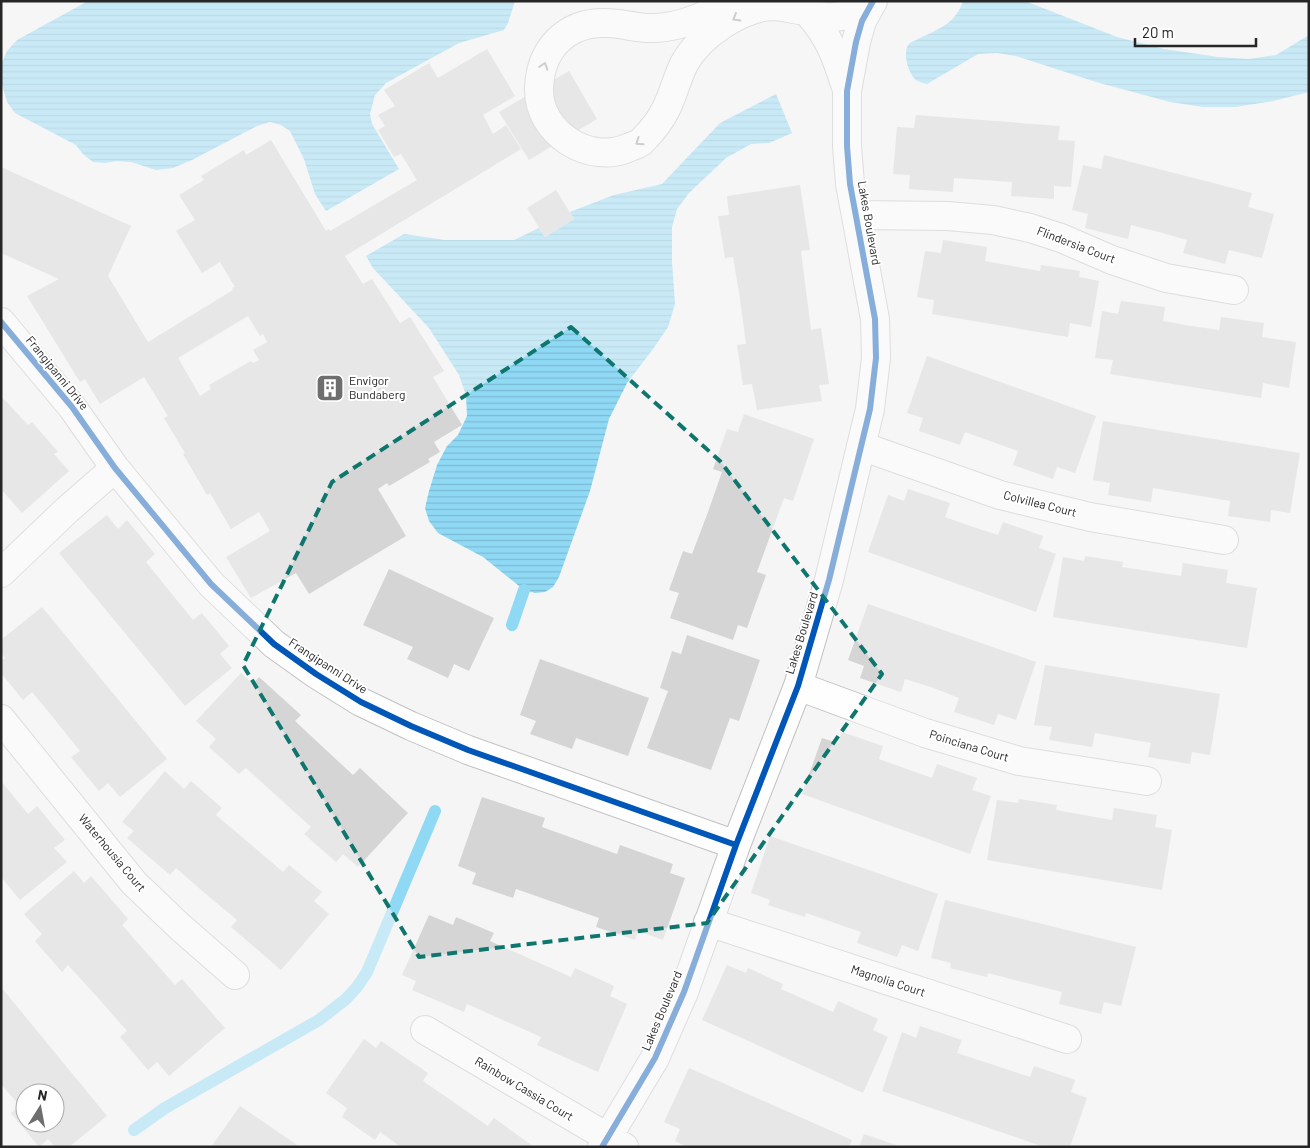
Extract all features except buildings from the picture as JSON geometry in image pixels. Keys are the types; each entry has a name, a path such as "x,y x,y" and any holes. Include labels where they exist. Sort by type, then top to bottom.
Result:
{"street":[{"path":"732,1 705,16 679,26 652,29 604,22 581,25 563,34 550,50 542,71 539,89 542,111 551,127 565,139 584,150 606,153 623,151 641,142 656,124 666,110 684,65 693,50 708,35 741,15 755,9 774,6 799,9 828,18 847,15 864,6 869,1"},
{"path":"847,91 862,21 873,1"},
{"path":"799,9 822,30 832,49 847,91"},
{"name":"Lakes Boulevard","path":"611,1144 655,1058 684,992 736,845 798,686 829,580 870,410 876,358 875,319 850,184 847,146 847,91"},
{"name":"Flindersia Court","path":"856,215 948,216 993,220 1061,238 1112,260 1166,278 1234,290"},
{"name":"Frangipanni Drive","path":"1,322 72,407 115,468 211,584 274,644 316,674 378,710 468,750 736,845"},
{"name":"Colvillea Court","path":"861,446 1000,495 1090,517 1224,540"},
{"path":"1,573 67,510 115,468"},
{"name":"Poinciana Court","path":"798,686 925,733 1019,760 1146,781"},
{"name":"Waterhousia Court","path":"1,718 134,883 235,975"},
{"name":"Magnolia Court","path":"708,922 1067,1039"},
{"name":"Rainbow Cassia Court","path":"425,1030 611,1144"}],"highlighted area":[{"path":"571,327 720,461 882,674 707,923 419,957 243,665 332,482"}],"water":[{"path":"88,1 515,1 504,30 459,43 386,83 375,95 370,114 372,124 399,169 326,211 315,194 304,159 290,131 281,125 270,122 257,126 192,160 173,168 156,170 131,162 93,162 76,145 15,113 7,102 1,81 1,65 7,51 17,40"},
{"path":"963,1 1025,1 1117,37 1164,49 1218,57 1249,59 1276,55 1309,35 1309,92 1273,101 1235,107 1203,107 1170,102 1096,82 1016,56 997,53 978,54 927,84 917,81 913,77 907,62 906,52 909,44 946,24 956,15"},
{"path":"776,94 792,133 769,143 751,144 726,158 689,193 677,209 672,227 675,304 668,327 627,383 609,419 590,491 559,577 553,587 545,592 535,593 524,590 483,557 438,533 429,521 425,508 429,491 437,465 447,446 458,435 467,416 466,395 459,375 429,328 373,268 366,256 404,234 445,240 514,240 539,228 545,237 574,219 570,212 614,195 662,184 720,123"}],"waterway":[{"path":"512,625 524,590"},
{"path":"134,1130 165,1108 319,1020 346,999 367,972 435,811"}],"cycle path":[{"path":"602,1147 655,1058 684,992 736,845 798,686 829,580 870,409 876,358 875,319 850,184 847,146 847,91 862,21 873,1"},
{"path":"1,322 72,407 115,468 211,584 274,644 316,674 361,702 468,750 736,845"}],"place":[{"name":"Envigor Bundaberg","path":"330,388"}]}
